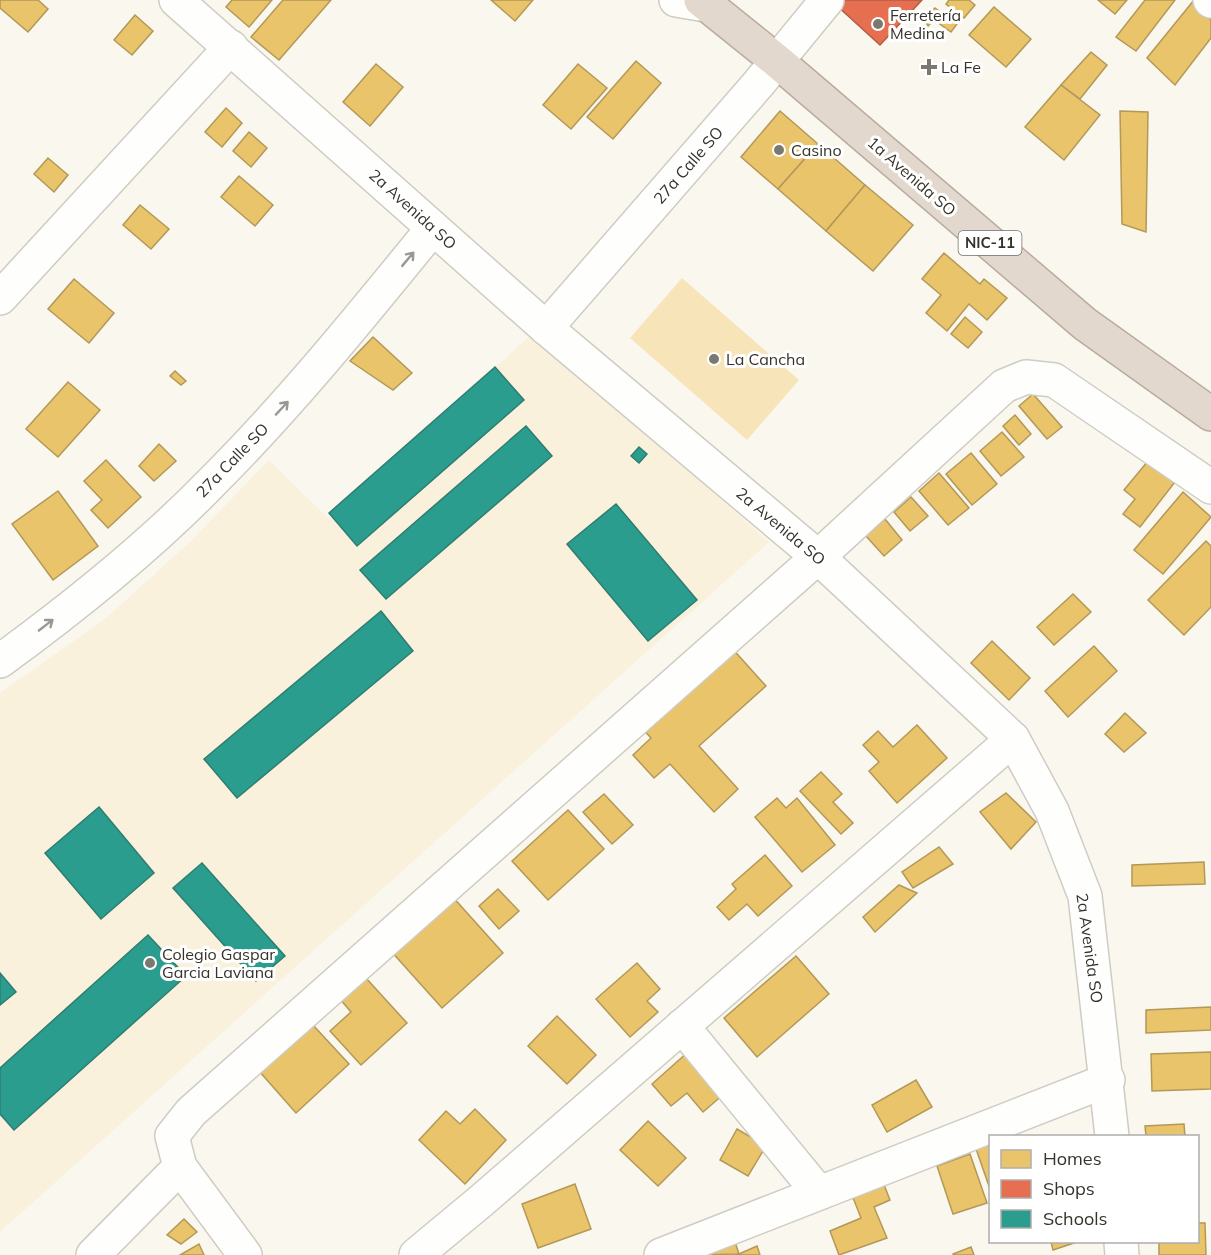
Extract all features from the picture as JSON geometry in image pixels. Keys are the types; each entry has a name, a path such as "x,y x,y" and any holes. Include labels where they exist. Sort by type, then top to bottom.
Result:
{"highway":[{"name":"1a Avenida SO","path":"694,2 777,61 1085,324 1211,414"}],"street":[{"name":"2a Avenida SO","path":"176,0 546,328 818,557 1013,739 1052,811 1085,896 1108,1080 1112,1135"},
{"name":"27a Calle SO","path":"546,328 827,0"},
{"path":"0,298 231,47"},
{"name":"27a Calle SO","path":"0,661 129,560 212,483 303,386 433,228"},
{"path":"245,1255 180,1167 172,1136 191,1112 818,557 1004,386 1026,377 1054,380 1211,487"},
{"path":"416,1255 1013,739"},
{"path":"682,1026 819,1193"},
{"path":"661,1255 1108,1080"},
{"path":"93,1255 180,1167"}],"shaded area":[{"name":"La Cancha","path":"682,278 799,380 747,440 630,338"},
{"name":"Colegio Gaspar Garcia Laviana","path":"534,332 769,542 0,1232 0,693 106,618 191,541 269,460 329,519"}],"building: Homes":[{"path":"0,0 38,0 48,9 28,32 0,8"},
{"path":"232,0 272,0 249,27 226,7"},
{"path":"283,0 331,0 279,60 251,37"},
{"path":"491,0 533,0 515,21"},
{"path":"949,0 969,0 975,5 964,18 946,4"},
{"path":"1098,0 1127,0 1115,14"},
{"path":"1145,0 1175,0 1136,51 1116,37"},
{"path":"1194,0 1211,20 1211,38 1175,85 1147,58"},
{"path":"994,7 1031,39 1006,67 969,35"},
{"path":"935,8 957,24 951,32 934,20 928,26 924,19"},
{"path":"135,15 153,31 132,55 114,40"},
{"path":"1091,52 1107,65 1080,99 1061,85"},
{"path":"636,61 661,83 613,139 587,117"},
{"path":"376,64 403,87 370,126 343,102"},
{"path":"578,64 607,88 571,129 543,105"},
{"path":"1061,85 1100,115 1064,160 1025,127"},
{"path":"226,108 242,123 222,147 205,132"},
{"name":"Casino","path":"780,111 818,144 778,189 741,157"},
{"path":"1120,111 1148,112 1146,232 1122,224"},
{"path":"249,132 267,148 251,167 233,151"},
{"path":"818,144 865,185 826,231 778,189"},
{"path":"48,158 68,175 54,192 34,174"},
{"path":"239,176 273,205 255,226 221,197"},
{"path":"865,185 913,225 873,271 826,231"},
{"path":"140,205 169,229 151,249 123,225"},
{"path":"944,253 980,284 984,279 1007,298 987,320 969,304 947,331 926,313 941,295 922,279"},
{"path":"74,279 114,313 89,343 48,309"},
{"path":"965,317 982,332 968,348 951,334"},
{"path":"373,337 412,373 393,390 350,361"},
{"path":"175,371 186,381 181,385 170,376"},
{"path":"68,382 100,410 58,457 26,429"},
{"path":"1033,394 1062,427 1047,439 1019,406"},
{"path":"1015,415 1031,434 1019,445 1003,426"},
{"path":"1002,432 1024,457 1001,476 980,451"},
{"path":"159,444 176,461 154,481 139,466"},
{"path":"971,453 997,484 972,505 946,474"},
{"path":"106,460 141,497 108,528 91,510 102,500 84,481"},
{"path":"1148,461 1175,482 1140,527 1123,514 1135,499 1124,490"},
{"path":"939,473 969,508 948,525 919,491"},
{"path":"58,491 98,546 53,580 12,524"},
{"path":"1183,492 1211,517 1163,574 1134,550"},
{"path":"911,497 928,516 910,531 894,512"},
{"path":"885,519 902,540 884,556 866,536"},
{"path":"1206,541 1211,546 1211,607 1184,635 1148,600"},
{"path":"1073,594 1091,612 1054,645 1037,627"},
{"path":"992,641 1030,678 1009,700 971,663"},
{"path":"730,646 766,686 699,746 738,789 714,812 670,764 654,778 633,755 651,738 641,727"},
{"path":"1094,646 1117,671 1068,717 1045,691"},
{"path":"1125,713 1146,733 1124,752 1105,734"},
{"path":"917,725 947,758 897,803 869,771 879,762 863,745 878,731 893,747"},
{"path":"821,772 842,794 833,802 853,823 841,834 800,791"},
{"path":"1006,793 1036,822 1011,849 980,812"},
{"path":"604,794 633,825 612,844 583,812"},
{"path":"777,798 786,808 797,798 835,845 802,872 755,817"},
{"path":"568,810 604,849 548,900 512,861"},
{"path":"939,847 953,864 913,888 902,872"},
{"path":"765,855 792,886 758,916 747,904 729,920 717,907 736,889 732,884"},
{"path":"1204,862 1205,884 1132,886 1132,865"},
{"path":"899,885 917,893 875,932 863,917"},
{"path":"498,889 519,911 499,929 479,906"},
{"path":"451,895 503,953 442,1008 390,950"},
{"path":"796,956 829,994 757,1057 724,1018"},
{"path":"637,963 660,989 647,1001 658,1012 630,1037 596,999"},
{"path":"365,977 407,1023 361,1065 330,1031 351,1012 340,999"},
{"path":"1211,1007 1211,1030 1146,1033 1146,1010"},
{"path":"557,1016 596,1055 567,1084 528,1046"},
{"path":"312,1024 349,1064 296,1113 259,1071"},
{"path":"688,1052 725,1093 703,1112 687,1093 671,1106 652,1084"},
{"path":"1211,1052 1211,1089 1152,1091 1151,1054"},
{"path":"916,1080 932,1107 887,1132 872,1105"},
{"path":"475,1109 506,1140 465,1184 419,1140 446,1111 460,1124"},
{"path":"648,1121 686,1158 658,1186 620,1150"},
{"path":"1184,1124 1185,1135 1146,1135 1145,1126"},
{"path":"737,1129 766,1146 748,1176 720,1160"},
{"path":"989,1140 989,1186 975,1146"},
{"path":"970,1154 987,1203 953,1214 937,1166"},
{"path":"881,1177 890,1200 874,1207 887,1238 839,1255 830,1231 861,1218 850,1190"},
{"path":"575,1184 591,1229 538,1248 522,1204"},
{"path":"184,1219 197,1232 181,1244 167,1235"},
{"path":"1199,1223 1205,1223 1206,1255 1159,1255 1159,1243 1199,1243"},
{"path":"734,1239 739,1254 694,1255"},
{"path":"1051,1243 1074,1243 1053,1250"},
{"path":"199,1244 204,1255 180,1255"},
{"path":"757,1246 760,1255 735,1255 739,1254"},
{"path":"971,1247 974,1255 953,1254"}],"building: Shops":[{"name":"Ferretería Medina","path":"838,0 922,0 880,45 834,3"}],"building: Schools":[{"path":"495,367 524,400 357,546 329,513"},
{"path":"526,426 552,456 386,599 360,570"},
{"path":"639,447 647,454 639,463 631,456"},
{"path":"616,504 697,600 648,641 567,544"},
{"path":"381,611 413,651 237,798 204,759"},
{"path":"99,807 154,873 101,919 45,853"},
{"path":"202,863 285,956 256,981 173,888"},
{"path":"148,935 186,976 14,1130 0,1114 0,1068"},
{"path":"0,973 16,992 0,1005"}],"place":[{"name":"Ferretería Medina","path":"878,24"},
{"name":"La Fe","path":"929,67"},
{"name":"Casino","path":"779,150"},
{"name":"La Cancha","path":"714,359"},
{"name":"Colegio Gaspar Garcia Laviana","path":"150,963"}]}
